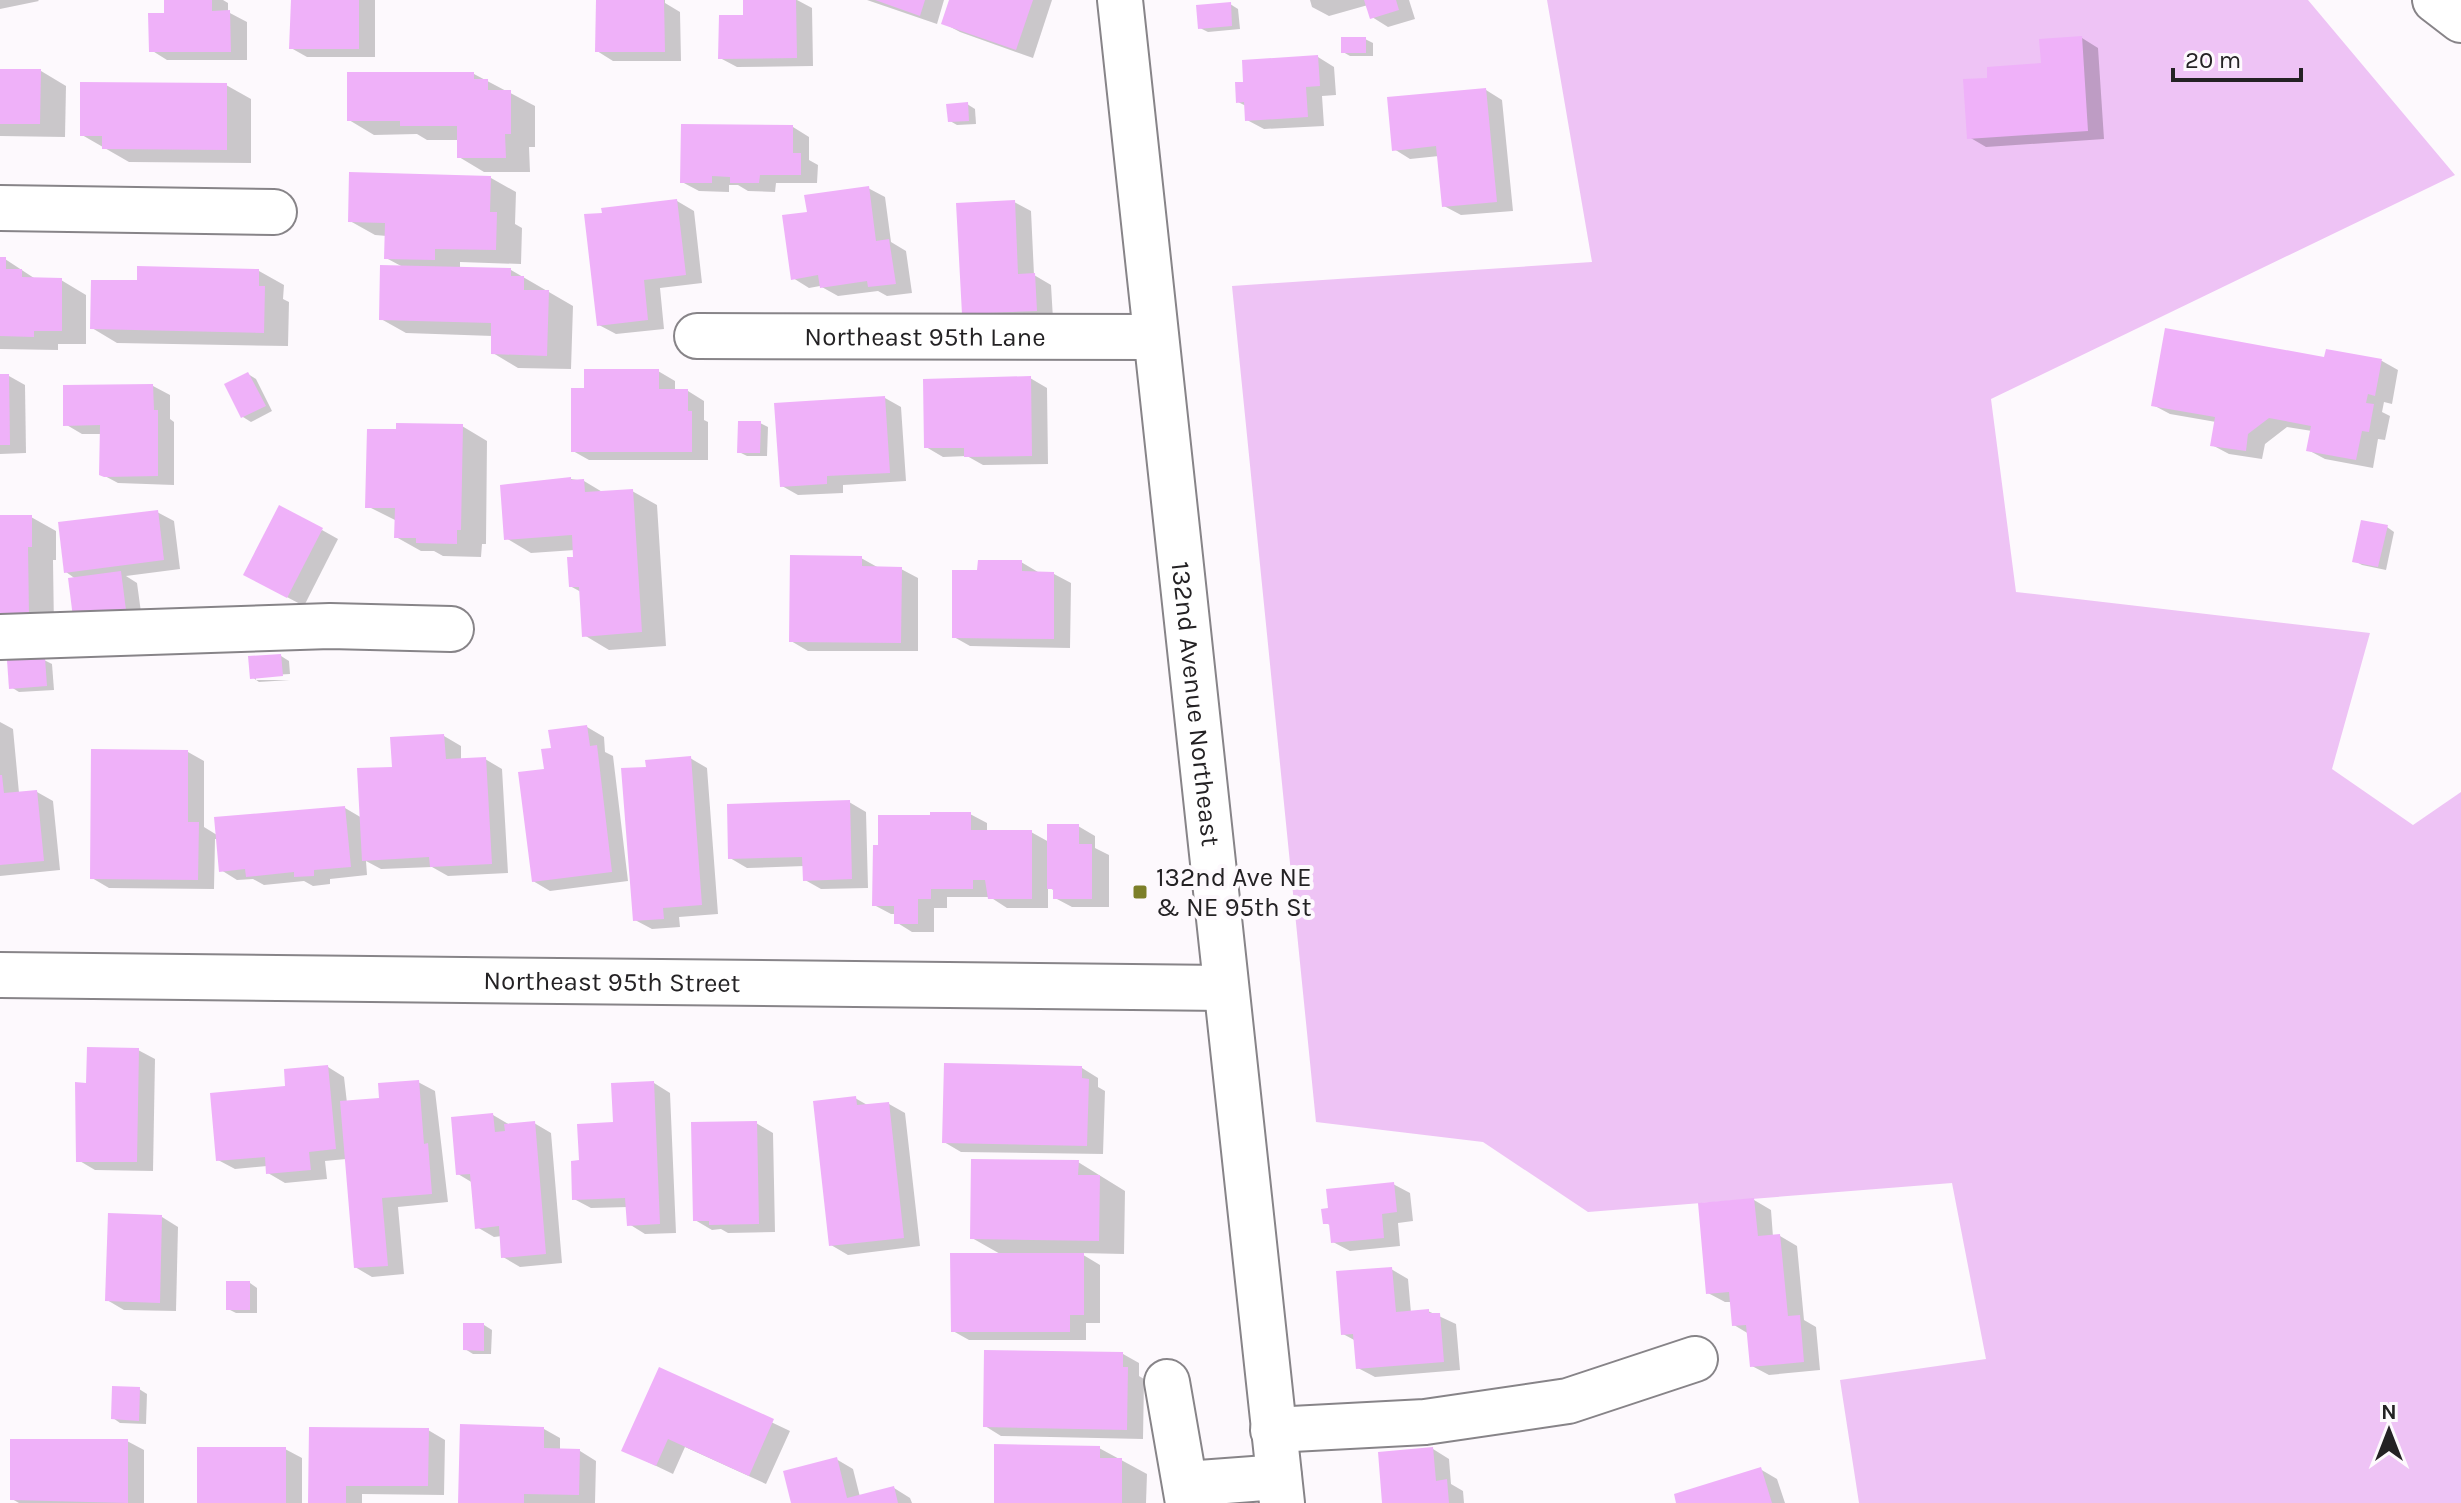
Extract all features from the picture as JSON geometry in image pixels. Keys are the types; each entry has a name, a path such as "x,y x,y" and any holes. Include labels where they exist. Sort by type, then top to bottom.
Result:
{"street":[{"name":"132nd Avenue Northeast","path":"1120,0 1281,1490"},
{"path":"2435,0 2461,20"},
{"path":"0,208 274,212"},
{"name":"Northeast 95th Lane","path":"697,336 1155,337"},
{"path":"0,637 330,626 451,629"},
{"name":"Northeast 95th Street","path":"0,975 1225,988"},
{"path":"1273,1430 1425,1422 1568,1401 1695,1359"},
{"path":"1167,1382 1187,1494 1281,1490"}],"shaded area":[{"path":"1547,0 2308,0 2455,175 1991,399 2016,592 2370,633 2332,769 2413,825 2461,792 2461,1503 1859,1503 1840,1380 1986,1359 1952,1183 1588,1212 1483,1142 1316,1122 1232,286 1592,262"}],"building":[{"path":"164,0 212,0 212,11 230,10 231,52 149,52 148,13 164,13"},
{"path":"291,0 359,0 359,49 289,49"},
{"path":"596,0 664,0 665,52 595,52"},
{"path":"743,0 796,0 797,58 718,59 719,15 743,15"},
{"path":"875,0 925,0 920,16"},
{"path":"949,0 1033,0 1016,50 941,24"},
{"path":"1364,0 1396,0 1399,10 1370,19"},
{"path":"1231,2 1232,26 1198,29 1196,5"},
{"path":"2082,36 2088,131 1967,139 1963,79 1987,78 1987,67 2041,63 2039,39"},
{"path":"1341,37 1366,37 1366,53 1341,53"},
{"path":"1318,55 1320,86 1306,87 1308,117 1245,121 1244,102 1236,103 1235,82 1243,82 1242,60"},
{"path":"0,69 41,69 40,124 0,124"},
{"path":"347,72 474,72 474,79 488,79 488,90 511,90 511,134 505,134 506,158 457,158 457,126 400,126 400,121 347,121"},
{"path":"80,82 227,83 227,150 102,149 102,136 80,136"},
{"path":"1486,88 1497,202 1442,207 1436,146 1392,151 1387,97"},
{"path":"968,102 969,121 948,122 946,104"},
{"path":"681,124 793,125 793,153 801,153 801,175 760,175 759,183 730,183 730,177 712,176 712,183 680,183"},
{"path":"349,172 491,176 490,212 497,212 496,250 435,249 435,260 384,259 385,223 348,222"},
{"path":"869,186 876,241 889,239 896,284 868,287 867,281 820,288 818,275 791,280 782,215 807,212 804,195"},
{"path":"677,199 686,275 644,280 648,320 597,326 584,214 602,213 601,208"},
{"path":"1015,200 1018,274 1035,273 1037,311 962,314 956,203"},
{"path":"0,257 6,257 6,269 22,269 22,277 62,278 62,331 34,331 34,337 0,336"},
{"path":"380,265 511,268 511,276 524,276 524,290 549,290 547,356 491,354 491,323 379,320"},
{"path":"137,266 259,269 259,286 265,286 264,333 90,329 91,280 137,280"},
{"path":"2165,328 2324,357 2326,349 2382,359 2375,396 2368,394 2366,403 2374,404 2369,432 2362,431 2356,460 2306,451 2311,426 2269,418 2248,434 2246,451 2210,446 2215,417 2151,406"},
{"path":"584,369 659,369 659,389 688,389 688,411 692,411 692,452 571,452 571,388 584,388"},
{"path":"248,372 266,406 241,418 224,384"},
{"path":"0,374 9,374 10,445 0,445"},
{"path":"1031,376 1032,456 964,457 964,448 924,448 923,379"},
{"path":"153,384 154,410 158,410 158,476 99,475 100,425 63,426 63,385"},
{"path":"885,396 890,473 827,476 827,484 780,487 774,403"},
{"path":"738,421 761,421 760,453 737,453"},
{"path":"396,423 463,424 461,530 457,530 457,544 416,543 416,538 394,538 395,508 365,508 367,429 396,429"},
{"path":"571,477 571,480 584,479 585,492 633,489 642,632 582,637 579,587 569,587 567,557 573,557 572,535 504,540 500,485"},
{"path":"279,505 323,528 287,598 243,575"},
{"path":"158,510 164,560 64,573 58,522"},
{"path":"0,515 32,515 32,547 28,547 29,617 0,619"},
{"path":"2361,520 2388,525 2378,567 2352,562"},
{"path":"790,555 862,556 862,566 902,567 901,643 789,642"},
{"path":"978,560 1022,560 1022,571 1054,572 1054,639 952,638 952,570 977,570"},
{"path":"121,571 127,618 74,625 68,578"},
{"path":"281,654 283,676 250,679 248,656"},
{"path":"45,658 47,686 9,689 7,660"},
{"path":"587,725 590,746 597,745 612,872 532,882 518,772 544,769 541,749 551,748 548,730"},
{"path":"444,734 446,759 486,757 492,864 430,867 429,857 362,861 357,768 392,767 390,737"},
{"path":"91,749 188,750 188,822 199,822 198,880 90,879"},
{"path":"691,756 702,905 663,908 664,919 633,921 621,768 646,767 645,760"},
{"path":"0,775 4,793 37,790 44,861 0,865"},
{"path":"850,800 852,879 803,881 802,857 728,859 727,804"},
{"path":"345,806 351,867 314,870 314,876 294,877 294,872 246,877 245,869 219,872 214,817"},
{"path":"930,812 971,812 971,830 1032,830 1032,899 988,899 985,880 973,880 973,889 931,889 931,899 918,899 918,924 894,924 894,906 872,906 873,845 878,845 878,815 930,815"},
{"path":"1047,824 1079,824 1079,844 1092,844 1092,899 1053,899 1053,889 1047,889"},
{"path":"87,1047 139,1048 137,1162 76,1162 75,1082 86,1083"},
{"path":"944,1063 1082,1066 1082,1078 1089,1079 1087,1146 942,1143"},
{"path":"328,1065 336,1149 309,1152 311,1170 266,1174 265,1157 216,1161 210,1093 285,1086 284,1069"},
{"path":"419,1080 432,1194 382,1198 388,1266 354,1268 340,1101 379,1098 378,1083"},
{"path":"654,1081 660,1224 627,1226 625,1198 572,1200 571,1161 579,1160 577,1124 613,1122 611,1083"},
{"path":"856,1096 857,1105 889,1102 904,1238 829,1246 813,1101"},
{"path":"493,1113 495,1132 505,1131 504,1124 535,1121 546,1254 501,1258 499,1226 475,1229 470,1174 456,1175 451,1117"},
{"path":"757,1121 759,1224 709,1225 709,1221 693,1221 691,1122"},
{"path":"971,1159 1079,1160 1078,1175 1100,1175 1099,1241 970,1239"},
{"path":"1394,1182 1397,1212 1382,1214 1384,1238 1331,1243 1329,1224 1323,1224 1321,1209 1328,1208 1326,1189"},
{"path":"1754,1198 1758,1236 1780,1234 1788,1316 1800,1315 1804,1362 1750,1367 1746,1325 1732,1326 1729,1292 1706,1294 1698,1203"},
{"path":"108,1213 162,1215 160,1303 105,1301"},
{"path":"950,1253 1084,1253 1084,1315 1070,1315 1070,1332 951,1332"},
{"path":"1392,1267 1396,1312 1429,1309 1429,1313 1440,1313 1444,1362 1356,1369 1353,1334 1341,1335 1336,1271"},
{"path":"226,1281 250,1281 250,1310 226,1310"},
{"path":"463,1323 484,1323 484,1351 463,1350"},
{"path":"984,1350 1123,1352 1123,1367 1128,1367 1127,1430 983,1427"},
{"path":"659,1367 774,1419 749,1476 668,1439 656,1466 621,1451"},
{"path":"112,1386 140,1387 139,1421 111,1419"},
{"path":"460,1424 544,1427 544,1448 580,1449 579,1495 524,1494 524,1503 458,1503"},
{"path":"309,1427 429,1428 428,1486 346,1486 346,1503 308,1503"},
{"path":"10,1439 128,1439 128,1503 10,1500"},
{"path":"994,1444 1100,1446 1100,1458 1122,1458 1122,1503 994,1503"},
{"path":"197,1447 286,1447 286,1503 197,1503"},
{"path":"1433,1447 1436,1481 1447,1479 1449,1503 1382,1503 1378,1452"},
{"path":"837,1457 847,1498 894,1486 898,1503 791,1503 783,1471"},
{"path":"1761,1467 1772,1503 1676,1503 1674,1494"}],"place":[{"name":"132nd Ave NE & NE 95th St","path":"1140,892"}]}
